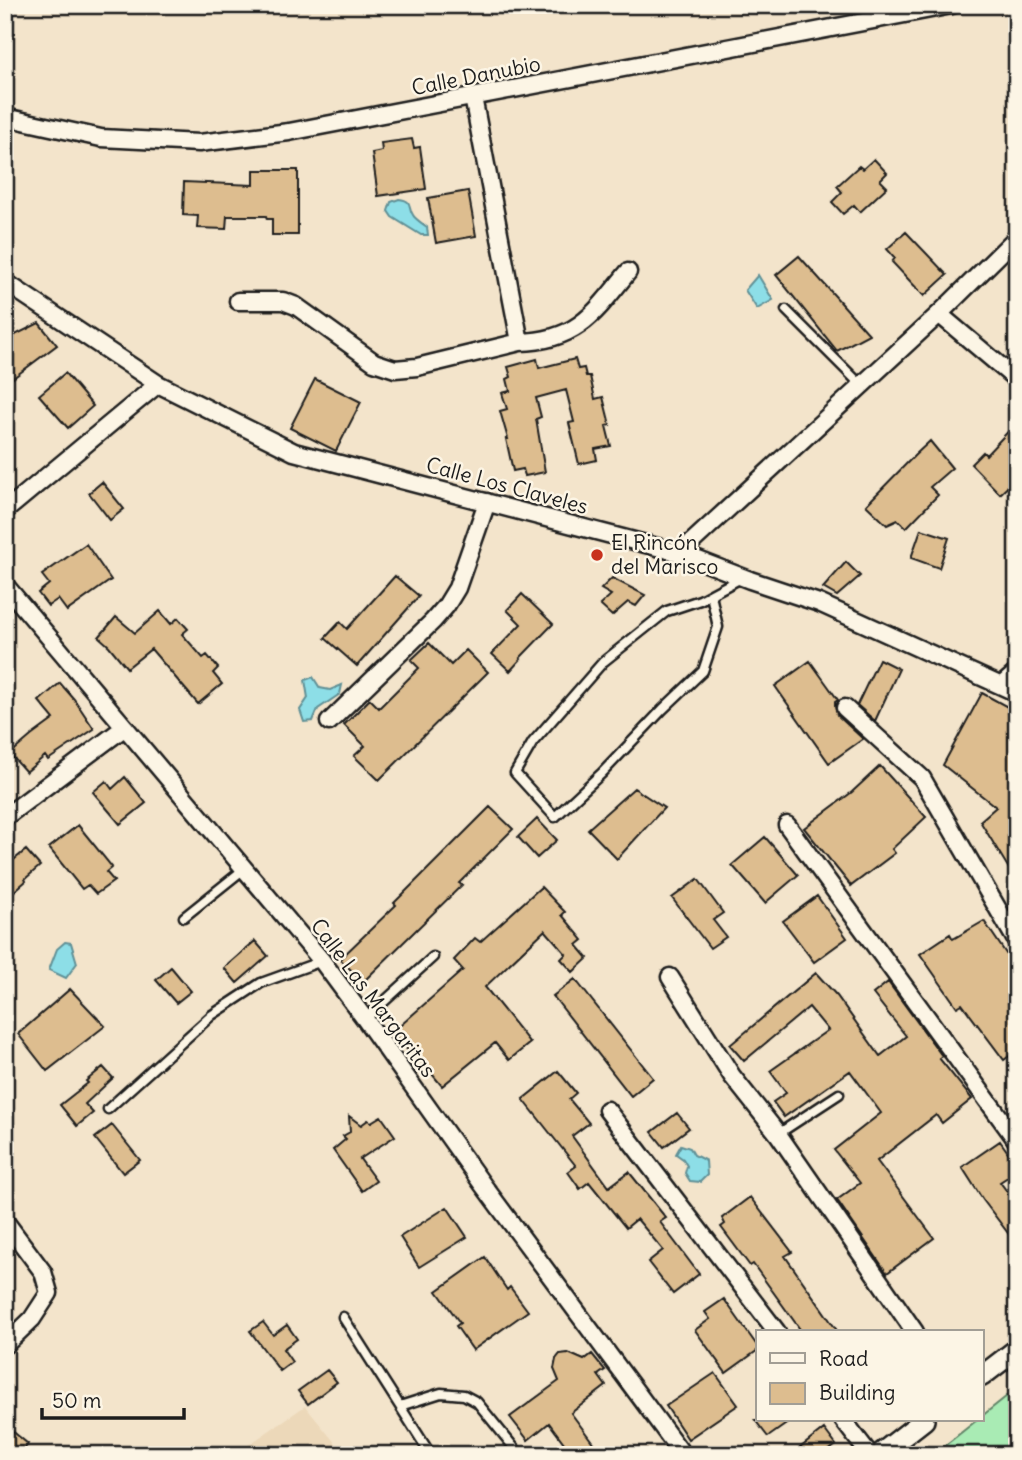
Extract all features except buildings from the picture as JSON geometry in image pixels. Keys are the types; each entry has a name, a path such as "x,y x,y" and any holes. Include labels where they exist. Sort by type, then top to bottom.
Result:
{"street":[{"name":"Calle Danubio","path":"5,117 102,138 199,143 289,132 952,5"},
{"path":"473,97 520,342"},
{"path":"680,552 939,314 1017,237"},
{"path":"238,301 283,301 296,306 374,362 396,369 417,367 520,342 557,336 576,328 596,312 628,272"},
{"name":"Calle Los Claveles","path":"5,282 158,384 294,452 680,552 819,603 1009,689"},
{"path":"939,314 1017,380"},
{"path":"5,511 158,384"},
{"path":"329,722 446,606 457,588 487,502"},
{"name":"Calle Las Margaritas","path":"5,585 321,961 683,1455"},
{"path":"1009,689 1017,672"},
{"path":"845,708 922,778 1017,943"},
{"path":"5,817 125,727"},
{"path":"787,825 1017,1141"},
{"path":"670,977 732,1076 778,1135 914,1330"},
{"path":"607,1110 775,1330"},
{"path":"5,1221 43,1272 49,1293 32,1319 5,1345"},
{"path":"984,1374 1017,1349"},
{"path":"845,1422 870,1455"},
{"path":"879,1455 921,1422"}],"lane":[{"path":"786,310 861,385"},
{"path":"711,594 718,627 703,671 602,774 555,817 515,773 533,742 603,662 667,611 700,600 711,594 743,577"},
{"path":"184,917 244,869"},
{"path":"365,1019 433,957"},
{"path":"108,1109 212,1016 261,983 321,961"},
{"path":"778,1135 839,1094"},
{"path":"343,1317 431,1455"},
{"path":"400,1406 441,1393 464,1395 477,1402 520,1455"}],"shaded area":[{"path":"305,1406 345,1455 234,1455"}],"green space":[{"path":"1017,1388 1017,1455 933,1455 974,1422 984,1422 984,1414"}],"water":[{"path":"399,199 408,203 414,217 427,227 428,235 421,235 392,217 388,211 391,202"},
{"path":"758,275 773,300 757,309 745,290"},
{"path":"313,677 320,688 330,690 342,685 340,694 318,709 313,721 304,722 300,710 308,698 305,680"},
{"path":"65,942 71,943 77,963 66,978 49,970 57,949"},
{"path":"681,1145 690,1148 694,1155 706,1161 707,1175 700,1182 690,1181 685,1173 687,1166 676,1154"}],"place":[{"name":"El Rincón del Marisco","path":"597,555"}]}
